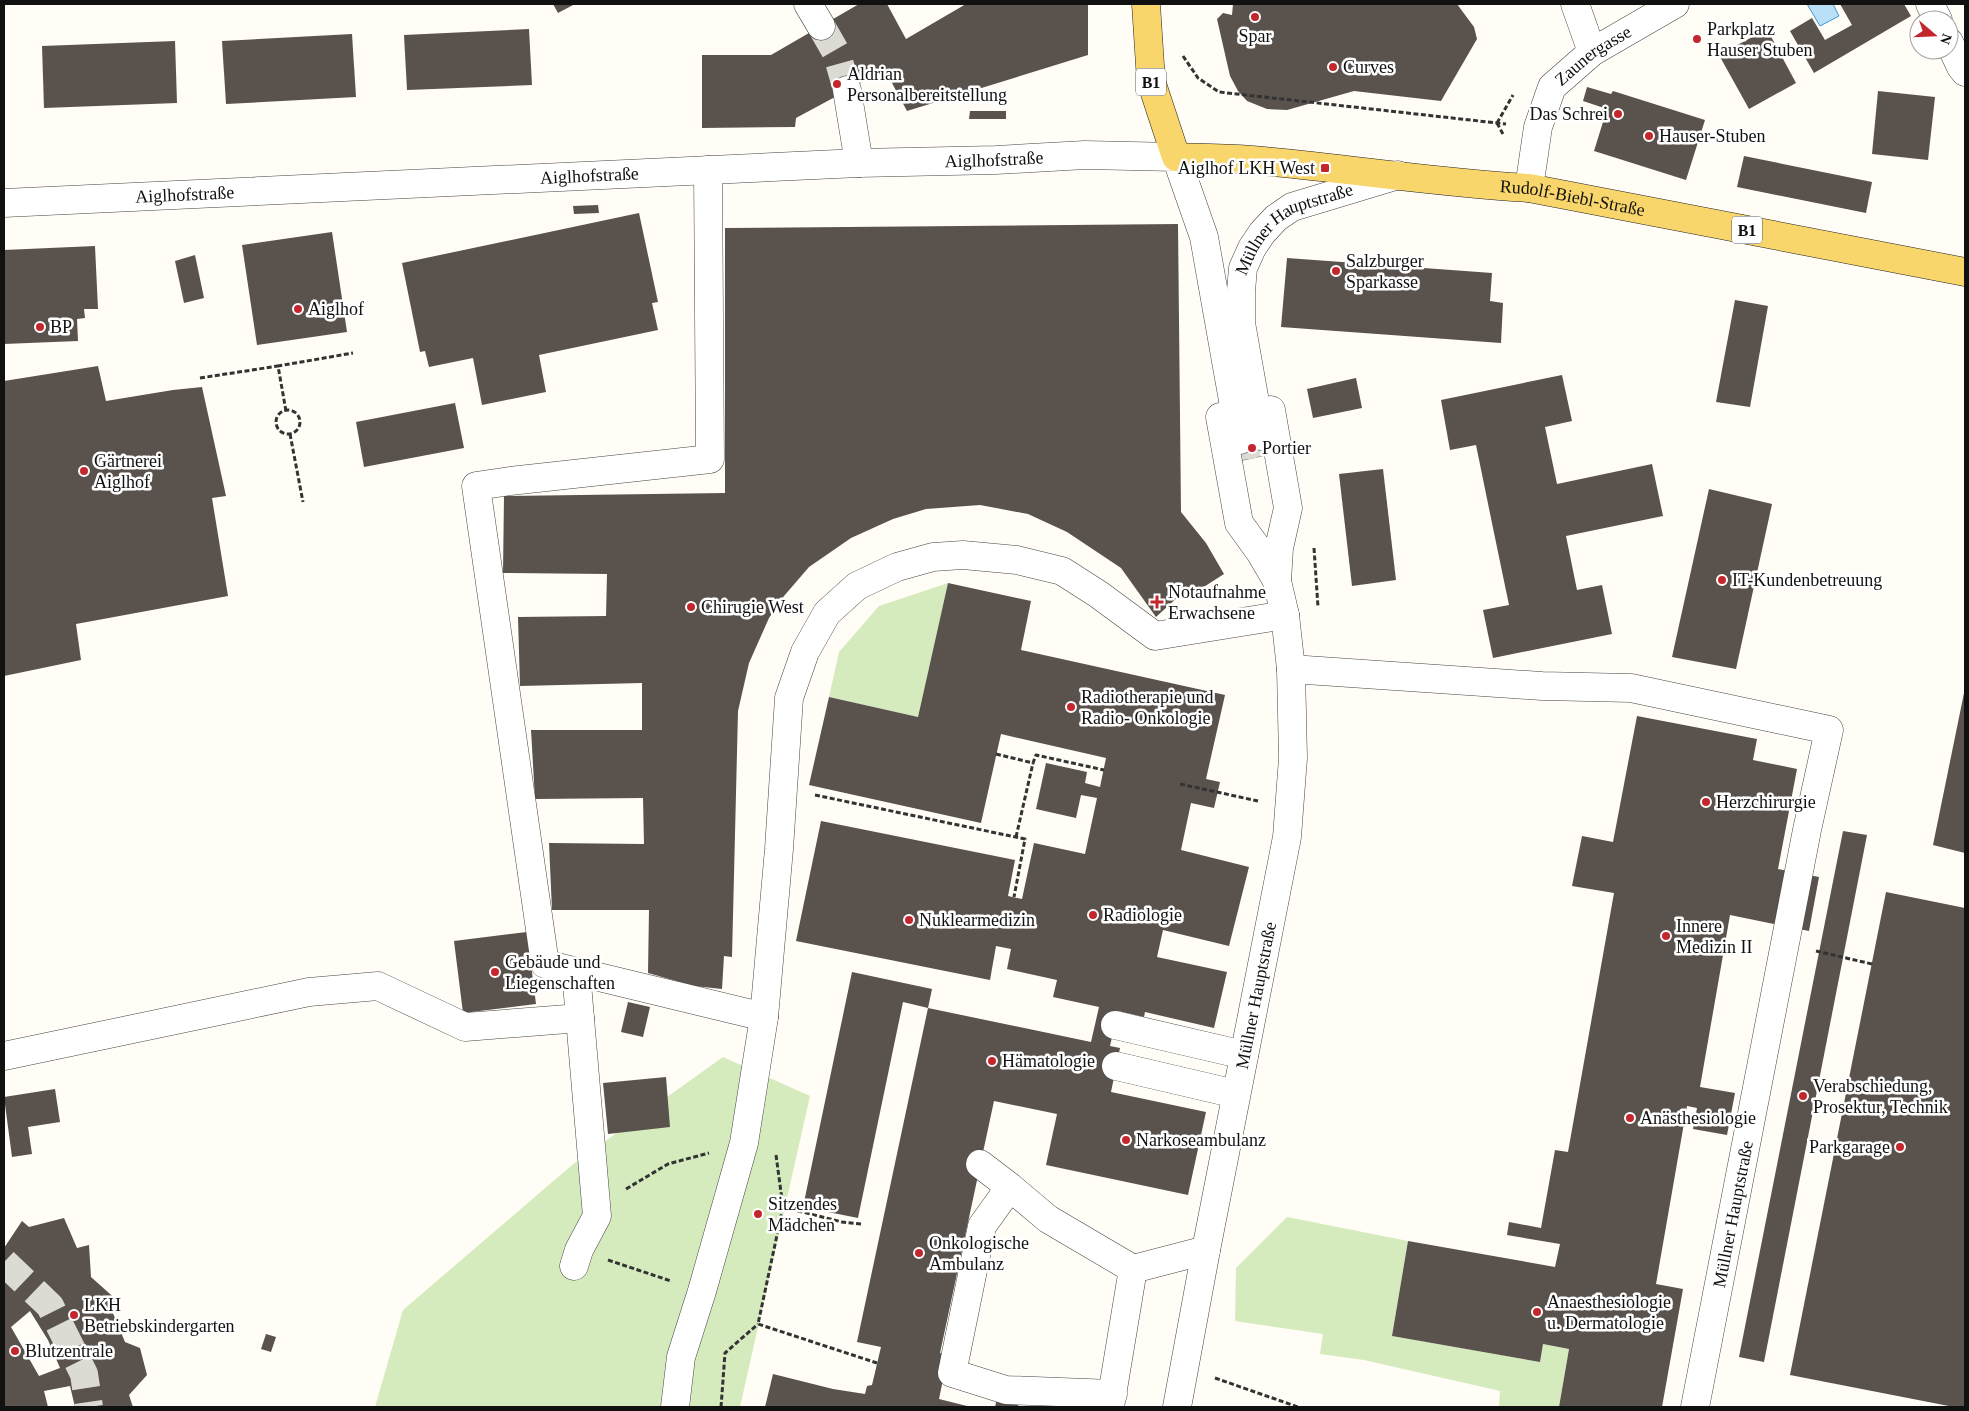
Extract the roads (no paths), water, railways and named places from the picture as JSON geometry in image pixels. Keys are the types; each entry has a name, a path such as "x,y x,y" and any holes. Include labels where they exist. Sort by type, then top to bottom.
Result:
{"main road":[{"name":"B1","path":"1146,4 1151,81 1176,157"},
{"name":"Rudolf-Biebl-Straße","path":"1176,157 1252,160 1398,175 1462,184 1529,188 1965,272"}],"street":[{"path":"1575,4 1592,52"},
{"name":"Zaunergasse","path":"1529,188 1538,127 1551,88 1592,52 1675,4"},
{"path":"1958,60 1965,72"},
{"path":"847,90 859,163"},
{"name":"Aiglhofstraße","path":"4,203 859,163 996,160 1085,155 1176,157"},
{"name":"Müllner Hauptstraße","path":"1176,157 1204,237 1231,325 1270,550 1285,615 1291,669 1293,758 1287,837 1177,1407"},
{"path":"708,170 710,459 476,486 545,964 764,1018"},
{"name":"Müllner Hauptstraße","path":"1270,550 1239,523 1212,369 1231,325 1243,268 1252,248 1262,233 1276,218 1292,207 1398,175"},
{"name":"Müllner Hauptstraße","path":"1231,325 1263,367 1288,508 1270,550"},
{"path":"676,1407 681,1357 702,1291 744,1143 764,1018 789,698 805,652 827,613 857,586 896,568 933,557 963,554 1017,560 1062,571 1098,594 1155,636 1285,615"},
{"name":"Müllner Hauptstraße","path":"1291,669 1542,686 1631,688 1829,730 1695,1407"},
{"path":"576,972 597,1216 577,1258"},
{"path":"4,1056 309,992 378,986 465,1027 580,1018"},
{"path":"1115,1025 1244,1055"},
{"path":"1116,1066 1236,1094"},
{"path":"980,1164 1010,1186 1048,1219 1133,1269 1206,1250"},
{"path":"1010,1186 982,1226 948,1375 1006,1393 1112,1401 1133,1269"}],"water":[{"path":"1807,4 1833,4 1839,16 1820,26"}],"tunnel":[{"path":"821,26 837,54 847,90"},
{"path":"1261,436 1264,456"},
{"path":"1240,440 1243,460"},
{"path":"4,1262 50,1306 84,1374 89,1407"}],"place":[{"name":"Spar","path":"1255,17"},
{"name":"Parkplatz Hauser Stuben","path":"1697,39"},
{"name":"Curves","path":"1333,67"},
{"name":"Aldrian Personalbereitstellung","path":"837,84"},
{"name":"Das Schrei","path":"1618,114"},
{"name":"Hauser-Stuben","path":"1649,136"},
{"name":"Aiglhof LKH West","path":"1325,168"},
{"name":"Salzburger Sparkasse","path":"1336,271"},
{"name":"Aiglhof","path":"298,309"},
{"name":"BP","path":"40,327"},
{"name":"Portier","path":"1252,448"},
{"name":"Gärtnerei Aiglhof","path":"84,471"},
{"name":"IT-Kundenbetreuung","path":"1722,580"},
{"name":"Notaufnahme Erwachsene","path":"1157,602"},
{"name":"Chirugie West","path":"691,607"},
{"name":"Radiotherapie und Radio- Onkologie","path":"1071,707"},
{"name":"Herzchirurgie","path":"1706,802"},
{"name":"Radiologie","path":"1093,915"},
{"name":"Nuklearmedizin","path":"909,920"},
{"name":"Innere Medizin II","path":"1666,936"},
{"name":"Gebäude und Liegenschaften","path":"495,972"},
{"name":"Hämatologie","path":"992,1061"},
{"name":"Verabschiedung, Prosektur, Technik","path":"1803,1096"},
{"name":"Anästhesiologie","path":"1630,1118"},
{"name":"Narkoseambulanz","path":"1126,1140"},
{"name":"Parkgarage","path":"1900,1147"},
{"name":"Sitzendes Mädchen","path":"758,1214"},
{"name":"Onkologische Ambulanz","path":"919,1253"},
{"name":"Anaesthesiologie u. Dermatologie","path":"1537,1312"},
{"name":"LKH Betriebskindergarten","path":"74,1315"},
{"name":"Blutzentrale","path":"15,1351"}]}
